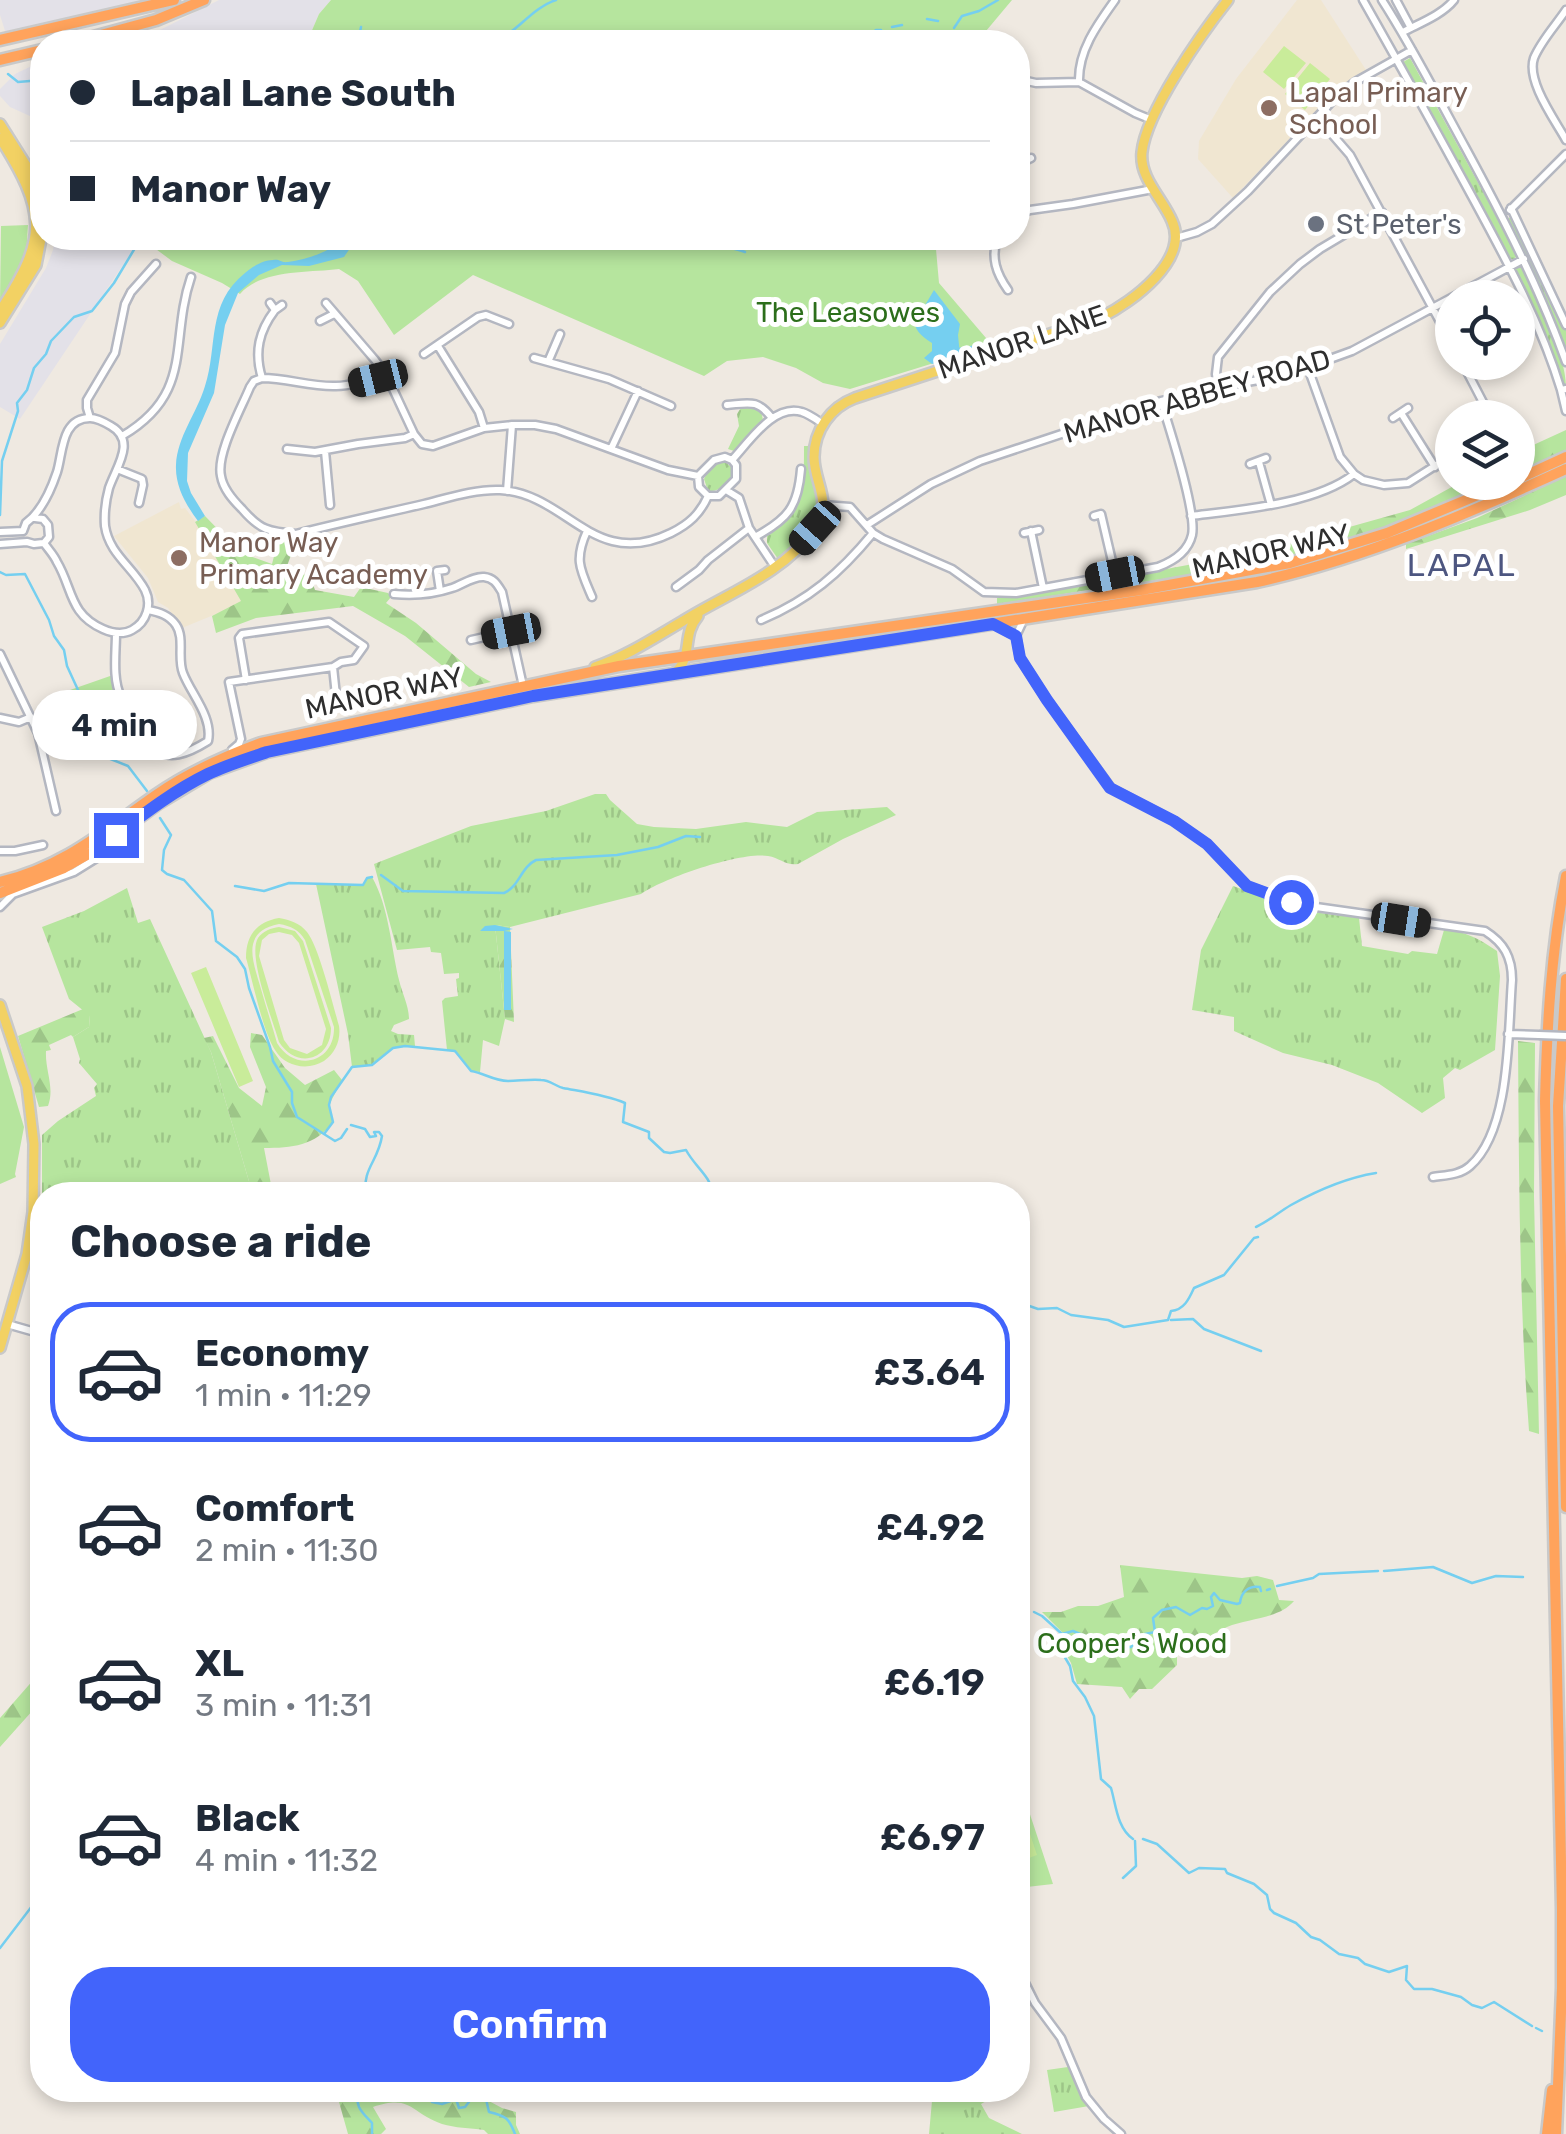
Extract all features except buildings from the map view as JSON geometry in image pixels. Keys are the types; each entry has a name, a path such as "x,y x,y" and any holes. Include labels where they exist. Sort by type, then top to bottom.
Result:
{"highway":[{"path":"119,30 204,0"},
{"path":"43,30 167,1"},
{"path":"0,40 30,33"},
{"path":"0,60 30,53"},
{"name":"MANOR WAY","path":"1535,472 1565,460"},
{"name":"MANOR WAY","path":"0,892 24,887 64,868 197,780 267,752 533,696 1292,574 1394,543 1565,460"},
{"name":"MANOR WAY","path":"0,882 77,852 156,795 222,757 261,744 569,676 1141,590 1290,563 1387,534 1467,500"},
{"path":"1556,2134 1561,1819 1544,1102 1550,990 1566,876"},
{"path":"1566,978 1558,1106 1566,1506"},
{"path":"1547,2134 1561,2005"}],"main road":[{"path":"1176,238 1171,217 1141,161 1143,142 1192,49 1228,0"},
{"path":"0,124 30,182"},
{"path":"0,138 30,183"},
{"name":"MANOR LANE","path":"823,424 834,410 855,398 1069,329 1123,306 1158,274 1176,238"},
{"path":"0,311 33,250"},
{"path":"0,323 36,265 39,250"},
{"path":"569,676 617,659 776,568 792,554 815,528 822,505 814,457 823,424"},
{"path":"674,674 687,656 689,628 704,610"},
{"path":"677,624 689,628 696,647 712,652"},
{"path":"0,1005 27,1086 34,1144 33,1182"},
{"path":"0,1348 30,1230"}],"street":[{"path":"1079,82 1082,58 1092,32 1115,0"},
{"path":"1363,0 1510,266 1548,348 1564,390 1566,412"},
{"path":"1382,0 1407,30"},
{"path":"1396,0 1412,50 1503,216 1566,362"},
{"path":"1407,30 1454,0"},
{"path":"1566,10 1536,54 1532,70 1566,140"},
{"path":"1176,238 1197,232 1225,214 1355,82 1412,50"},
{"path":"1030,82 1079,82 1152,120"},
{"path":"1317,117 1350,155 1435,312"},
{"path":"1503,216 1566,154"},
{"path":"1030,212 1153,188"},
{"path":"1511,208 1566,325"},
{"path":"1218,388 1218,357 1270,292 1320,248 1382,212"},
{"path":"994,250 996,268 1008,290"},
{"name":"MANOR ABBEY ROAD","path":"867,524 931,484 980,461 1161,401 1283,376 1352,351 1524,259"},
{"path":"90,418 87,400 115,353 124,304 154,270"},
{"path":"122,436 154,411 169,388 180,350 190,277"},
{"path":"326,302 375,360 378,378"},
{"path":"262,378 258,361 260,336 276,306"},
{"path":"320,320 334,314"},
{"path":"424,354 478,317 486,315 509,324"},
{"path":"548,362 560,334"},
{"path":"438,346 479,412 484,428"},
{"path":"534,358 609,379 671,406"},
{"path":"1308,368 1340,457 1364,480 1394,484 1414,481 1435,467 1401,413"},
{"path":"698,476 668,470 535,425 484,428 433,446 422,444 393,388 385,379 378,378 341,386 262,378 250,387 220,472 230,496 257,525 271,532 296,534 468,494 508,490 549,506 587,531 613,542 654,540 683,527 708,496"},
{"path":"611,449 638,391"},
{"path":"822,505 850,508 882,539 952,569 980,590 1016,593 1172,562 1186,549 1192,536 1191,516 1161,401"},
{"path":"727,405 755,403 772,418"},
{"path":"732,460 781,413 798,410 823,424"},
{"path":"35,518 57,471 63,438 77,422 90,418 122,436 122,458 108,495 105,526 114,550 144,588 148,610 142,621 126,632 116,633 98,627 80,613 44,543"},
{"path":"508,490 512,424"},
{"path":"287,449 325,451 414,434"},
{"path":"305,439 305,451"},
{"path":"325,451 324,497 330,505"},
{"path":"725,457 736,465 737,474 726,490 714,497 699,487 698,476 714,460 725,457"},
{"path":"1258,461 1271,505"},
{"path":"117,468 142,479 139,503"},
{"path":"755,536 783,519 795,502 795,480 801,469"},
{"path":"1191,516 1271,505 1335,486 1354,474"},
{"path":"726,490 738,498 749,528 776,568"},
{"path":"1101,514 1115,574"},
{"path":"0,544 44,543 49,537 48,525 43,520 26,522 23,531 27,542"},
{"path":"676,586 749,528"},
{"path":"0,532 23,531"},
{"path":"587,531 578,564 592,597"},
{"path":"1031,531 1043,588"},
{"path":"760,620 816,591 853,558 873,533"},
{"path":"716,542 723,549"},
{"path":"438,570 440,592"},
{"path":"680,573 686,581"},
{"path":"394,594 440,592 484,577 496,582 502,592 523,686"},
{"path":"767,607 771,616"},
{"path":"116,633 117,681 122,698 144,720 155,746 177,756 204,744 210,736 199,702 182,670 180,631 166,616 148,610"},
{"path":"1024,620 1016,636 1020,658 1110,788 1174,821 1207,844 1247,886 1291,902 1485,931 1508,953 1512,964 1504,1085 1490,1136 1470,1167 1433,1178"},
{"path":"222,757 239,744 230,682 246,680 333,668 354,660 364,646 329,622 242,634 239,638 246,680"},
{"path":"993,624 1016,636"},
{"path":"472,640 480,634 511,631"},
{"path":"0,654 38,733 56,811"},
{"path":"333,668 337,705"},
{"path":"320,706 360,700"},
{"path":"92,740 89,732 132,712"},
{"path":"0,718 21,722 31,717"},
{"path":"240,732 250,742 261,744"},
{"path":"0,852 43,845"},
{"path":"0,907 24,887 84,868 111,849"},
{"path":"1508,1034 1566,1036"},
{"path":"7,1324 30,1331"},
{"path":"1030,1993 1060,2038 1086,2097 1121,2134"}],"shaded area":[{"path":"0,0 139,0 6,34"},
{"path":"219,0 331,0 312,30 160,30"},
{"name":"Lapal Primary School","path":"1297,0 1321,0 1366,70 1335,91 1233,198 1198,159 1199,141 1236,79"},
{"path":"30,67 30,116 10,107 0,96 0,89 15,74"},
{"path":"53,250 133,250 20,419 0,407 0,344"},
{"name":"Manor Way Primary Academy","path":"179,502 215,547 271,584 233,607 182,628 168,608 158,602 148,578 114,536"}],"green space":[{"path":"331,0 1012,0 987,30 312,30"},
{"path":"1284,46 1306,63 1284,89 1263,72"},
{"path":"1410,58 1517,254 1515,259 1509,259 1413,83 1403,62"},
{"path":"1310,63 1330,79 1305,110 1285,94"},
{"path":"1512,216 1566,328 1566,352 1508,219"},
{"path":"28,225 26,259 0,305 1,226"},
{"name":"The Leasowes","path":"157,250 936,250 939,283 992,345 850,389 823,383 796,368 763,357 727,361 704,376 473,275 394,335 358,281 339,269 273,276 240,294"},
{"path":"1524,268 1529,280 1519,280 1514,270"},
{"path":"1535,293 1561,359 1566,387 1535,314"},
{"path":"742,406 755,406 763,420 734,451 728,449 739,426 737,414"},
{"path":"1566,430 1566,451 1535,464 1535,444"},
{"path":"804,446 809,446 817,487 816,513 801,539 778,559 767,543 767,535 788,515 799,497"},
{"path":"724,461 734,469 731,478 721,488 708,491 704,479 714,465"},
{"path":"1566,476 1566,495 1406,549 1406,544 1515,500 1535,500 1535,491"},
{"path":"1435,496 1435,500 1454,500 1414,518 1262,564 997,604 997,598 1267,550 1410,510"},
{"path":"205,516 241,553 272,564 279,537 297,539 287,566 287,580 309,573 315,590 354,597 361,587 388,593 391,597 386,603 491,682 469,687 405,636 353,606 256,618 216,633 212,616 241,601 195,522"},
{"path":"113,675 114,691 125,712 88,729 70,690"},
{"path":"606,794 637,824 654,827 696,829 746,822 787,827 817,812 887,807 896,815 798,864 768,856 740,858 684,874 641,894 510,927 495,925 505,1019 499,1046 483,1040 480,1072 471,1071 457,1053 447,1050 442,1001 458,996 459,973 444,974 441,953 431,952 430,947 397,950 374,864 471,826 546,811"},
{"path":"372,877 386,914 409,1014 409,1019 394,1025 391,1031 414,1035 415,1046 393,1048 372,1065 352,1067 316,884 363,885"},
{"path":"1233,886 1305,911 1359,918 1362,946 1408,954 1437,954 1444,930 1478,939 1497,951 1500,976 1495,1050 1460,1070 1455,1068 1443,1078 1445,1098 1422,1113 1378,1083 1332,1065 1283,1053 1234,1031 1234,1017 1192,1010 1201,950"},
{"path":"127,888 138,923 150,919 211,1052 249,1182 42,1182 42,1135 96,1096 97,1084 79,1063 73,1037 89,1027 90,1016 69,999 42,927"},
{"path":"279,918 301,926 312,939 339,1031 335,1050 311,1066 297,1066 275,1050 262,1019 246,958 254,931","holes":["279,924 291,927 305,940 334,1027 328,1049 313,1060 294,1058 277,1043 255,968 254,941 267,928"]},
{"path":"495,925 510,927 514,1022 505,1019"},
{"path":"279,927 295,931 303,941 331,1028 325,1048 312,1058 295,1056 279,1042 262,988 255,946 267,930","holes":["269,934 292,935 299,943 326,1029 322,1045 307,1054 290,1048 284,1040 259,956 262,940"]},
{"path":"206,967 253,1081 239,1087 191,973"},
{"path":"83,1009 90,1015 89,1027 49,1045 51,1050 46,1051 50,1099 48,1106 39,1107 18,1036"},
{"path":"251,1033 262,1035 285,1068 305,1085 334,1070 342,1080 329,1105 333,1122 326,1130 302,1144 264,1148 271,1182 249,1182 204,1038 213,1036 239,1088 262,1106 266,1087 250,1047"},
{"path":"1518,1041 1535,1043 1539,1434 1529,1431 1526,1382"},
{"path":"0,1047 24,1127 16,1177 0,1184"},
{"name":"Cooper's Wood","path":"1120,1565 1242,1578 1257,1576 1273,1580 1279,1600 1294,1601 1272,1615 1227,1627 1208,1637 1177,1656 1177,1665 1152,1689 1139,1689 1130,1699 1122,1687 1077,1684 1064,1650 1065,1635 1042,1612 1098,1606 1124,1597"},
{"path":"30,1684 30,1713 0,1747 0,1718"},
{"path":"1030,1814 1053,1884 1030,1887"},
{"path":"1030,1834 1037,1855 1030,1858"},
{"path":"1068,2067 1089,2106 1054,2112 1047,2070"},
{"path":"339,2102 491,2102 516,2112 520,2134 488,2134 484,2130 447,2125 396,2103 373,2107 386,2129 381,2134 348,2134"},
{"path":"932,2102 984,2102 981,2104 989,2118 1022,2134 929,2134"}],"water":[{"path":"326,250 349,250 344,257 309,266 282,265 259,275 238,293 225,325 214,393 188,453 187,481 205,516 198,521 179,488 177,455 205,386 224,298 258,264 310,257"},
{"path":"934,290 960,324 960,355 932,364 924,358 932,351 932,343 919,332 914,319 916,307 924,307"},
{"path":"495,925 513,929 480,931"},
{"path":"504,931 511,932 511,1010 504,1010"}],"waterway":[{"path":"513,30 556,0"},
{"path":"954,28 962,16 998,0"},
{"path":"927,19 938,21"},
{"path":"892,27 902,25"},
{"path":"876,30 881,30"},
{"path":"8,74 18,82 30,81"},
{"path":"0,515 2,461 17,403 27,390 34,368 51,341 74,317 92,311 134,250"},
{"path":"737,250 745,252"},
{"path":"959,349 985,345"},
{"path":"0,572 25,574 64,650 101,749 108,758 128,766 147,791"},
{"path":"160,818 171,835 164,850 162,870 184,880 212,911 216,941 237,957 245,969 273,1061 292,1092 297,1117 335,1141 347,1129"},
{"path":"381,875 403,891 504,893 536,860 617,855 658,847 686,836 700,837"},
{"path":"235,886 264,891 289,883 363,885 372,877"},
{"path":"324,1134 333,1122 331,1097 352,1067 372,1065 393,1048 405,1046 455,1051 471,1071 508,1081 544,1080 625,1103 623,1122 649,1132 649,1138 664,1152 686,1150 709,1182"},
{"path":"351,1125 365,1129 370,1137 376,1136 374,1132 382,1136 366,1182"},
{"path":"1256,1227 1322,1190 1376,1173"},
{"path":"1030,1306 1057,1308 1124,1327 1168,1320 1171,1311 1183,1306 1194,1288 1224,1275 1258,1237"},
{"path":"1171,1320 1193,1319 1204,1329 1261,1351"},
{"path":"1384,1571 1433,1567 1472,1583 1496,1576 1523,1577"},
{"path":"1277,1586 1319,1574 1378,1571"},
{"path":"1034,1612 1062,1634 1073,1631 1101,1643 1131,1647 1145,1634 1155,1632 1153,1618 1162,1610 1176,1607 1190,1615 1213,1606 1214,1593 1220,1600 1237,1604 1249,1588 1260,1587 1261,1591"},
{"path":"1062,1634 1060,1649 1094,1716 1101,1779 1111,1788 1120,1823 1133,1839"},
{"path":"1143,1839 1157,1844 1189,1873 1199,1868 1225,1869 1254,1884 1267,1895 1274,1913 1296,1923 1339,1954 1389,1972 1407,1966 1406,1980 1414,1989 1432,1989 1461,1997 1482,2008 1494,2002 1532,2026"},
{"path":"1123,1878 1136,1866 1135,1841"},
{"path":"0,1948 30,1909"},
{"path":"1536,2028 1542,2031"},
{"path":"358,2102 372,2123 372,2134"},
{"path":"432,2102 448,2102"},
{"path":"457,2102 459,2108 469,2102"},
{"path":"487,2102 489,2112 506,2118 515,2134"}],"place":[{"name":"Lapal Primary School","path":"1269,108"},
{"name":"St Peter's","path":"1316,224"},
{"name":"Manor Way Primary Academy","path":"179,558"}],"district":[{"name":"LAPAL","path":"1462,565"}],"route":[{"path":"116,835 197,780 267,752 533,696 993,624 1016,636 1020,658 1110,788 1174,821 1207,844 1247,886 1291,902"}]}
